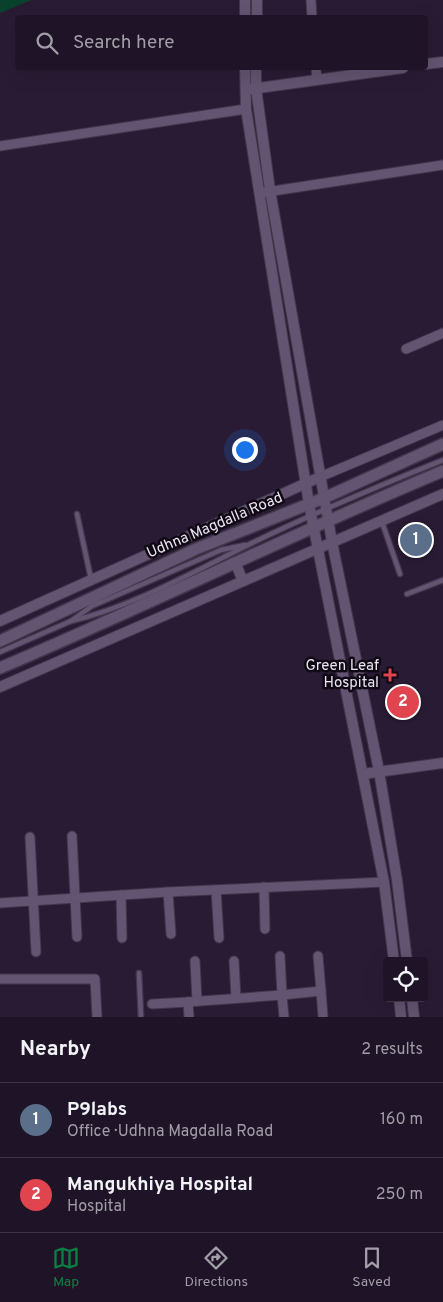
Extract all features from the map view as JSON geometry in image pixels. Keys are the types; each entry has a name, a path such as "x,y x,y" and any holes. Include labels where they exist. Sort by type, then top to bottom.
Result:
{"main road":[{"name":"Udhna Magdalla Road","path":"0,641 196,548 312,514 326,508 443,444"},
{"name":"Udhna Magdalla Road","path":"0,668 91,630 236,562 312,514 443,471"}],"street":[{"path":"245,0 245,15"},
{"path":"257,0 257,15"},
{"path":"311,0 312,15"},
{"path":"428,64 443,62"},
{"path":"246,70 251,89 270,190 332,542 379,772 397,880 407,957"},
{"path":"256,70 246,109 306,484 384,882 393,957"},
{"path":"316,70 317,80"},
{"path":"251,89 389,70"},
{"path":"0,146 246,109"},
{"path":"260,193 443,165"},
{"path":"406,349 443,333"},
{"path":"0,621 320,477 443,425"},
{"path":"0,687 443,494"},
{"path":"236,562 243,581"},
{"path":"363,774 443,762"},
{"path":"72,836 77,937"},
{"path":"30,837 36,952"},
{"path":"0,903 168,892 384,882"},
{"path":"264,887 266,929"},
{"path":"216,890 219,938"},
{"path":"168,892 171,934"},
{"path":"121,895 122,938"},
{"path":"280,956 284,1017"},
{"path":"318,956 323,1017"},
{"path":"189,1017 193,1002 195,961"},
{"path":"234,962 236,998"},
{"path":"0,979 95,979 97,1017"},
{"path":"152,1004 321,992"},
{"path":"399,1002 401,1017"},
{"path":"412,1002 414,1017"}],"lane":[{"path":"326,508 443,460"},
{"path":"77,514 92,581"},
{"path":"0,652 71,621 95,615 224,559 312,514"},
{"path":"381,520 400,574"},
{"path":"71,621 92,606 221,550 249,545"},
{"path":"407,594 443,580"},
{"path":"139,973 141,1017"}],"green space":[{"path":"0,0 32,0 0,13"}],"place":[{"name":"P9labs","path":"416,540"},
{"name":"Green Leaf Hospital","path":"390,675"},
{"name":"Mangukhiya Hospital","path":"403,702"}]}
